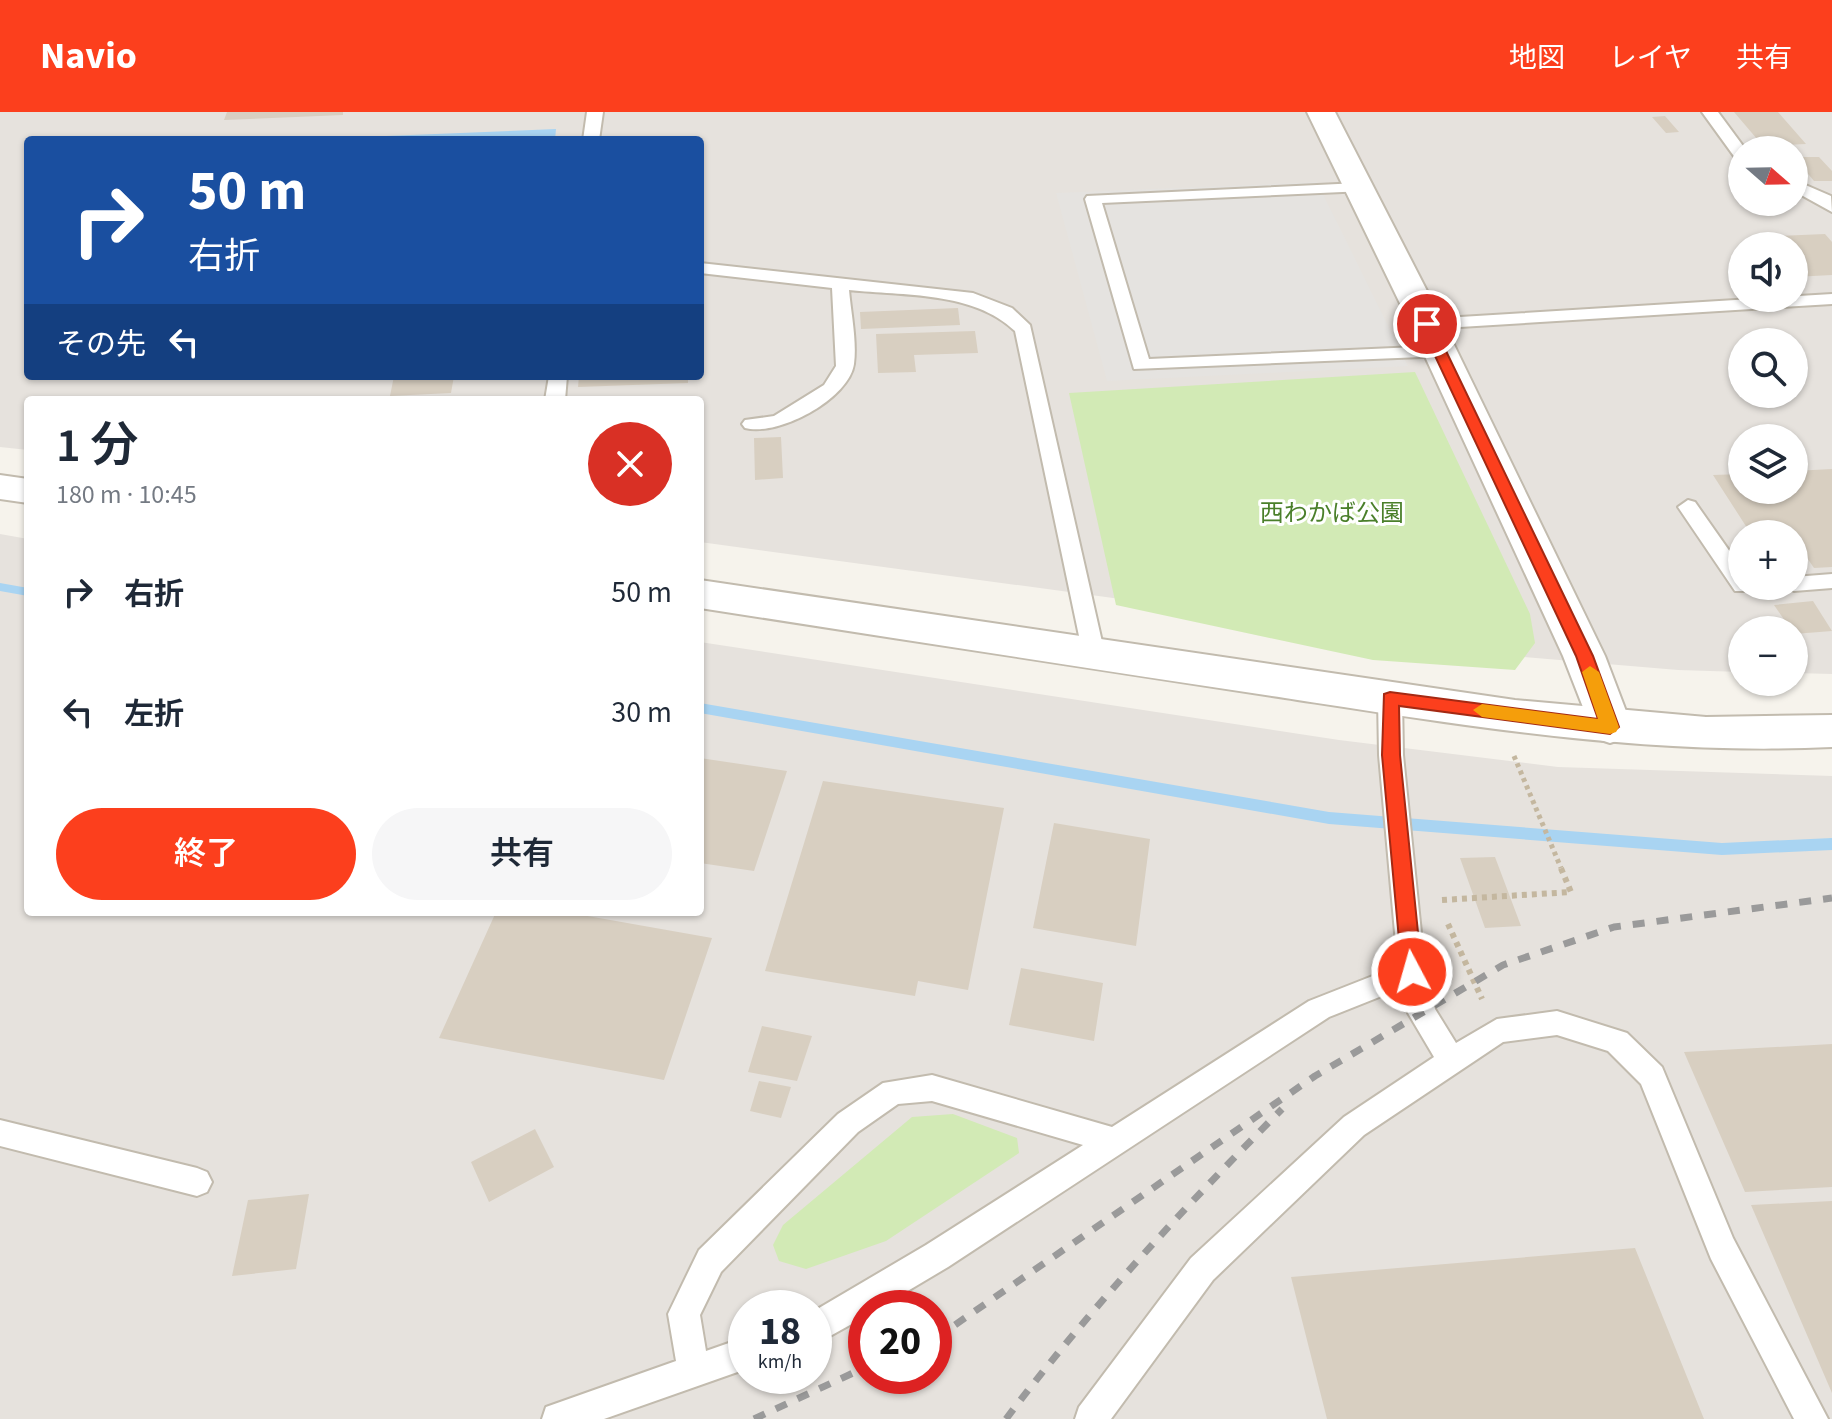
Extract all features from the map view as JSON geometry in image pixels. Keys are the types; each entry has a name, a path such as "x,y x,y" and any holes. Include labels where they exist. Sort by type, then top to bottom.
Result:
{"street":[{"path":"1321,112 1433,338 1584,656 1610,727"},
{"path":"0,487 24,490"},
{"path":"704,595 1094,655 1610,727 1782,735 1832,731"}],"lane":[{"path":"592,136 595,112"},
{"path":"1710,112 1728,137"},
{"path":"1359,188 1093,199 1141,365 1832,299"},
{"path":"1808,191 1825,199 1832,207"},
{"path":"704,268 973,298 1006,312 1024,329 1094,655"},
{"path":"752,424 779,422 831,389 845,366 840,283"},
{"path":"1688,507 1728,565"},
{"path":"1808,583 1832,581"},
{"path":"1390,698 1391,755 1412,972 1422,1013 1453,1062"},
{"path":"832,1318 937,1256 1319,1009 1412,972"},
{"path":"1091,1419 1202,1269 1354,1126 1497,1031 1557,1023 1617,1042 1652,1076 1722,1248 1812,1419"},
{"path":"694,1371 684,1314 710,1261 848,1123 893,1092 932,1088 1115,1141"},
{"path":"0,1133 197,1182"},
{"path":"558,1419 728,1359"}],"path":[{"path":"1497,1031 1438,901 1571,892 1525,782"}],"shaded area":[{"path":"0,112 1832,112 1832,674 1808,673 1808,616 1728,616 1728,672 1678,670 1452,651 1157,604 704,543 704,396 24,396 24,450 0,447"},
{"path":"1317,182 1408,366 1107,381 1056,193"},
{"path":"0,534 24,538 24,916 704,916 704,643 1339,740 1558,767 1832,776 1832,1419 0,1419"}],"green space":[{"name":"西わかば公園","path":"1415,372 1530,614 1535,643 1515,670 1373,660 1116,605 1069,393"},
{"path":"953,1114 1017,1138 1019,1153 886,1241 806,1269 779,1261 773,1245 783,1225 912,1117"}],"water":[{"path":"556,129 555,136 386,136"}],"building":[{"path":"227,112 343,112 343,115 224,120"},
{"path":"1734,112 1778,112 1799,136 1754,136"},
{"path":"1665,116 1679,132 1666,133 1652,117"},
{"path":"1808,157 1819,157 1832,171 1832,181 1814,181 1808,174"},
{"path":"1825,234 1832,242 1832,275 1808,276 1808,235"},
{"path":"958,308 960,325 861,329 860,312"},
{"path":"975,331 978,353 914,355 916,372 878,373 876,334"},
{"path":"393,380 453,380 451,393 390,396"},
{"path":"579,380 688,380 688,383 578,387"},
{"path":"781,437 783,478 755,480 754,438"},
{"path":"1832,469 1832,567 1814,568 1808,559 1808,520 1742,520 1732,504 1808,504 1808,470"},
{"path":"1728,474 1728,498 1713,475"},
{"path":"1813,601 1832,631 1808,633 1808,616 1782,616 1774,605"},
{"path":"704,759 787,771 754,871 704,864"},
{"path":"823,781 1004,808 968,990 918,981 915,996 765,971"},
{"path":"1054,823 1150,839 1136,946 1033,928"},
{"path":"1495,857 1521,926 1485,928 1460,858"},
{"path":"494,916 588,916 712,938 664,1080 439,1038"},
{"path":"1021,968 1103,983 1094,1041 1009,1025"},
{"path":"762,1026 812,1036 797,1081 748,1072"},
{"path":"1832,1044 1832,1187 1745,1192 1684,1052"},
{"path":"759,1081 791,1087 781,1118 750,1111"},
{"path":"535,1129 554,1167 489,1202 471,1162"},
{"path":"309,1194 296,1269 232,1276 248,1200"},
{"path":"1832,1201 1832,1393 1751,1205"},
{"path":"1635,1248 1704,1419 1327,1419 1291,1277"}],"waterway":[{"path":"0,587 24,591"},
{"path":"704,709 1329,818 1722,849 1832,844"}],"railway":[{"path":"952,1327 1315,1076 1503,965 1614,927 1832,898"},
{"path":"1006,1419 1139,1260 1282,1109"},
{"path":"754,1419 848,1375"}],"slow traffic":[{"path":"1482,710 1610,727 1590,672"}],"route":[{"path":"1412,972 1391,755 1390,698 1610,727 1584,656 1427,324"}]}
